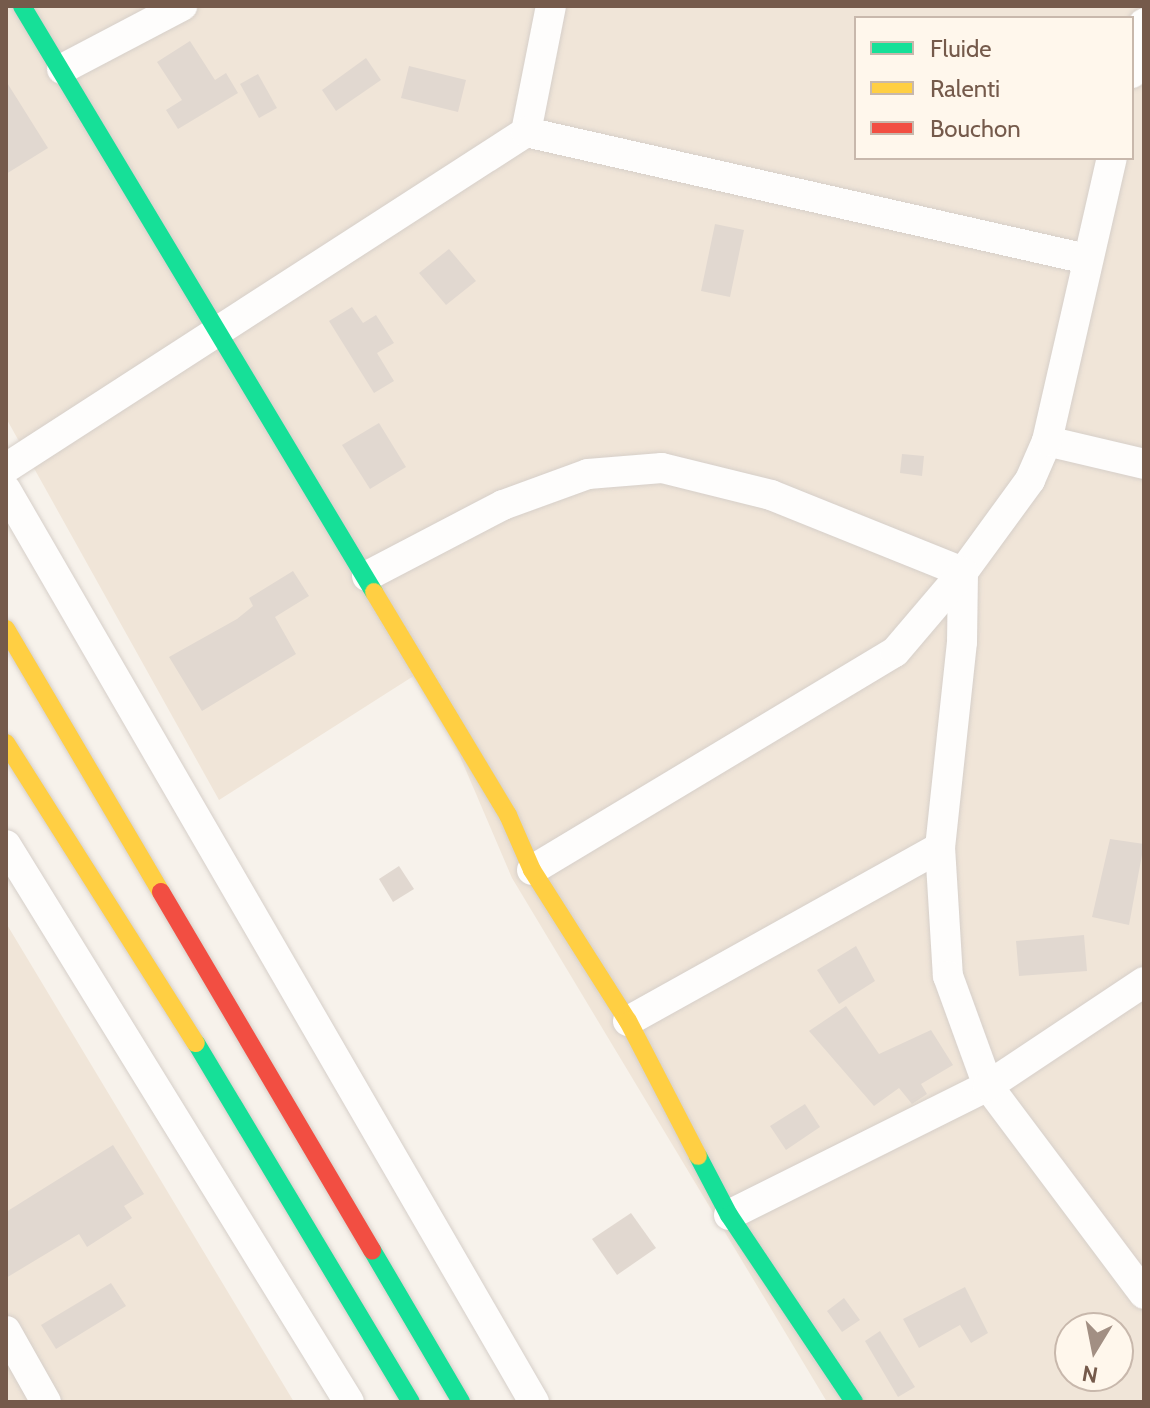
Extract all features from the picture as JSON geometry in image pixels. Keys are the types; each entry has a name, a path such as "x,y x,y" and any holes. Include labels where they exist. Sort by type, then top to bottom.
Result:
{"main road":[{"path":"22,6 508,815 532,870 628,1021 729,1215 854,1402"},
{"path":"6,629 461,1402"},
{"path":"6,743 239,1110 411,1402"}],"street":[{"path":"62,69 182,6"},
{"path":"526,132 551,6"},
{"path":"1134,65 1144,23"},
{"path":"6,468 526,132 1087,259"},
{"path":"532,870 765,724 895,652 963,572 1030,480 1047,441 1112,160"},
{"path":"1047,441 1144,464"},
{"path":"367,576 503,505 588,474 662,468 771,495 963,572"},
{"path":"6,490 534,1402"},
{"path":"963,572 962,642 940,847 948,976 988,1086 1144,1294"},
{"path":"6,845 349,1402"},
{"path":"628,1021 940,847"},
{"path":"729,1215 988,1086 1144,982"},
{"path":"10,1345 46,1402"}],"shaded area":[{"path":"6,6 1144,6 1144,1402 827,1402 512,878 423,670 219,800 6,418"},
{"path":"6,923 12,933 294,1402 6,1402"}],"building":[{"path":"190,41 215,80 226,73 238,93 178,129 166,110 182,100 157,62"},
{"path":"366,58 381,80 336,111 322,90"},
{"path":"409,66 466,80 458,112 401,98"},
{"path":"258,74 277,108 259,118 240,84"},
{"path":"6,81 48,148 6,174"},
{"path":"715,224 744,230 730,297 701,291"},
{"path":"449,249 476,281 446,305 419,273"},
{"path":"352,307 363,323 376,315 394,343 377,353 394,381 374,393 329,321"},
{"path":"379,423 406,467 370,489 342,445"},
{"path":"902,454 924,456 922,476 900,473"},
{"path":"293,571 309,596 275,617 296,654 202,711 169,657 237,619 253,606 249,598"},
{"path":"1110,839 1144,844 1129,925 1092,917"},
{"path":"399,866 414,889 393,902 379,879"},
{"path":"1084,935 1087,971 1019,976 1016,941"},
{"path":"856,946 875,981 839,1004 817,970"},
{"path":"846,1006 879,1054 931,1030 953,1065 921,1084 927,1094 912,1104 899,1088 874,1106 809,1031"},
{"path":"805,1104 820,1127 786,1150 770,1126"},
{"path":"113,1145 144,1194 124,1206 132,1218 87,1247 79,1234 6,1278 6,1212"},
{"path":"631,1213 656,1248 617,1275 592,1239"},
{"path":"111,1283 126,1306 56,1349 41,1325"},
{"path":"965,1287 988,1333 971,1343 960,1325 919,1348 903,1319"},
{"path":"844,1298 860,1320 842,1332 827,1311"},
{"path":"880,1331 915,1387 898,1397 865,1341"}],"traffic: fast":[{"path":"22,6 374,592"},
{"path":"196,1043 411,1402"},
{"path":"698,1156 729,1215 854,1402"},
{"path":"372,1250 461,1402"}],"traffic: slow":[{"path":"374,592 508,815 532,870 628,1021 698,1156"},
{"path":"6,629 161,892"},
{"path":"6,743 196,1043"}],"traffic: jam":[{"path":"161,892 372,1250"}]}
